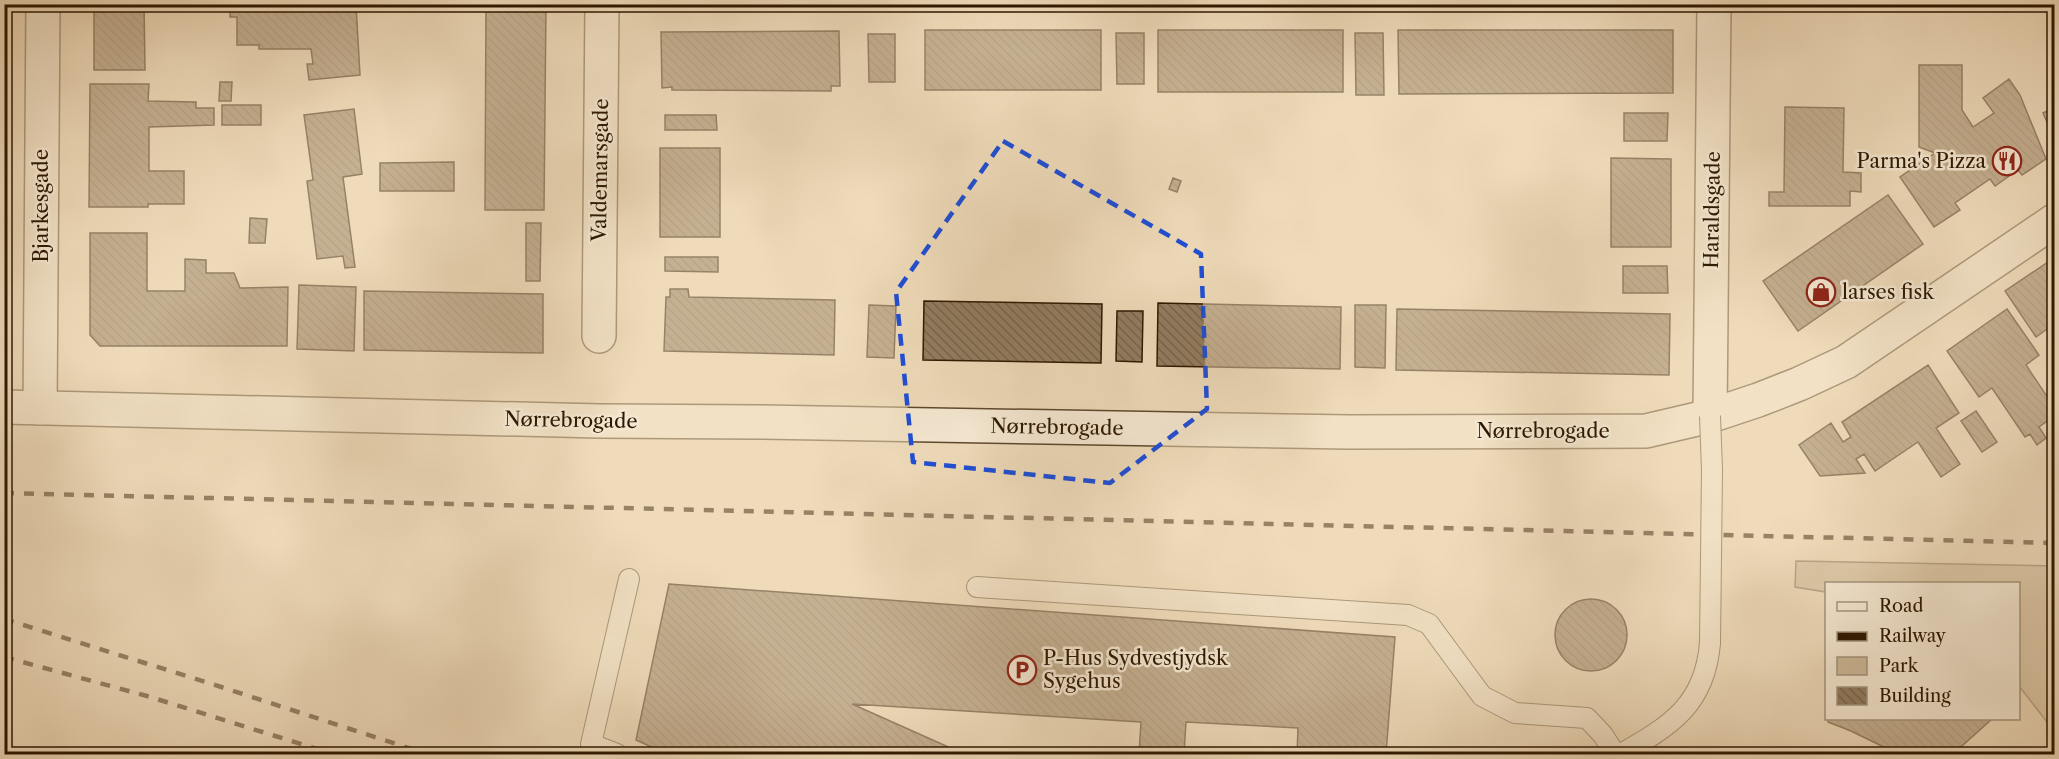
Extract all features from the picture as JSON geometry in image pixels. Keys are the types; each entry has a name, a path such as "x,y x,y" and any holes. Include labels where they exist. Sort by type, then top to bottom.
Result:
{"street":[{"name":"Bjarkesgade","path":"40,408 43,4"},
{"name":"Valdemarsgade","path":"599,336 602,4"},
{"name":"Haraldsgade","path":"1710,416 1714,4"},
{"name":"Nørrebrogade","path":"4,407 600,421 1349,432 1646,430 1710,416 1758,400 1846,362 2055,221"}],"lane":[{"path":"1621,754 1657,734 1688,707 1703,680 1708,663 1712,470 1710,416"},
{"path":"617,754 591,744 629,579"},
{"path":"977,586 1408,615 1430,624 1482,696 1515,714 1587,718 1603,735 1615,754"}],"highlighted area":[{"path":"1003,141 1201,254 1207,409 1110,483 913,462 896,292"}],"green space":[{"path":"1796,561 2054,566 2054,731 2020,687 2020,582 1825,582 1825,592 1795,587"}],"building":[{"path":"94,4 144,4 145,70 94,70"},
{"path":"230,4 356,5 360,75 309,80 307,64 313,64 311,49 259,49 259,45 237,45 237,17 230,17"},
{"path":"486,4 546,4 544,210 485,210"},
{"path":"1997,4 2012,4 2007,12"},
{"path":"925,30 1101,30 1101,90 925,90"},
{"path":"1158,30 1343,30 1343,92 1158,92"},
{"path":"1398,30 1673,30 1673,93 1399,94"},
{"path":"839,31 840,86 831,86 831,91 672,90 672,87 662,88 661,32"},
{"path":"1116,33 1144,33 1144,84 1117,84"},
{"path":"1355,33 1383,33 1384,95 1356,95"},
{"path":"868,34 895,34 895,82 869,82"},
{"path":"1919,65 1962,65 1962,110 1973,127 1994,113 1983,98 2009,79 2020,95 2046,159 2022,175 2018,170 1995,186 1990,179 1955,203 1960,210 1934,227 1900,177 1935,153 1919,147"},
{"path":"220,82 232,82 231,101 219,101"},
{"path":"90,84 149,84 148,101 196,102 196,108 214,108 214,125 149,127 149,171 184,171 184,204 148,204 148,207 89,207"},
{"path":"222,105 261,105 261,125 222,125"},
{"path":"1785,107 1844,108 1843,172 1861,173 1861,192 1850,191 1850,206 1769,206 1769,192 1784,192"},
{"path":"2054,108 2054,138 2043,113"},
{"path":"354,109 362,174 343,177 355,267 345,268 343,256 317,259 307,181 313,180 304,115"},
{"path":"1624,113 1668,113 1667,141 1624,141"},
{"path":"665,115 716,115 717,130 665,130"},
{"path":"660,148 720,148 720,237 660,237"},
{"path":"1611,158 1671,159 1671,247 1611,247"},
{"path":"454,162 454,191 380,191 380,163"},
{"path":"1173,178 1181,181 1177,192 1169,189"},
{"path":"1888,195 1923,244 1798,331 1763,281"},
{"path":"250,218 267,219 265,243 249,243"},
{"path":"526,223 541,223 540,281 526,281"},
{"path":"90,233 147,233 147,291 185,291 185,259 206,260 206,273 234,273 240,288 288,287 287,346 100,346 90,335"},
{"path":"665,257 718,257 718,272 665,271"},
{"path":"2054,258 2054,324 2036,337 2005,291"},
{"path":"1623,266 1667,266 1668,293 1623,293"},
{"path":"299,285 356,287 354,351 297,349"},
{"path":"670,289 688,289 689,297 835,300 834,355 664,351 666,297 670,297"},
{"path":"364,291 543,294 543,353 364,350"},
{"path":"924,301 1102,304 1101,363 923,360"},
{"path":"1158,303 1341,307 1340,369 1157,366"},
{"path":"869,305 896,306 894,358 867,357"},
{"path":"1355,305 1386,305 1385,368 1355,367"},
{"path":"1397,309 1670,314 1669,375 1396,370"},
{"path":"2007,309 2039,355 2026,365 2054,407 2054,416 2039,427 2046,438 2037,445 2030,434 2025,437 1992,388 1979,397 1947,351"},
{"path":"1117,311 1143,311 1142,362 1116,361"},
{"path":"1928,365 1959,413 1936,428 1960,464 1941,477 1918,442 1875,471 1864,454 1856,459 1865,473 1820,476 1799,445 1831,423 1843,442 1851,437 1842,422"},
{"path":"1976,411 1997,442 1982,452 1961,421"},
{"name":"P-Hus Sydvestjydsk Sygehus","path":"669,584 1395,637 1386,754 1297,754 1298,728 1186,722 1184,754 1139,754 1141,722 852,704 964,754 667,754 636,740"},
{"path":"1591,599 1611,605 1621,615 1627,635 1621,655 1611,665 1591,671 1571,665 1561,655 1555,635 1561,615 1571,605"},
{"path":"1828,720 1991,720 1953,754 1898,754 1828,722"}],"railway":[{"path":"4,493 2054,543"},
{"path":"4,619 427,754"},
{"path":"4,657 147,696 333,754"}],"place":[{"name":"Parma's Pizza","path":"2007,161"},
{"name":"larses fisk","path":"1821,292"},
{"name":"P-Hus Sydvestjydsk Sygehus","path":"1022,670"}]}
